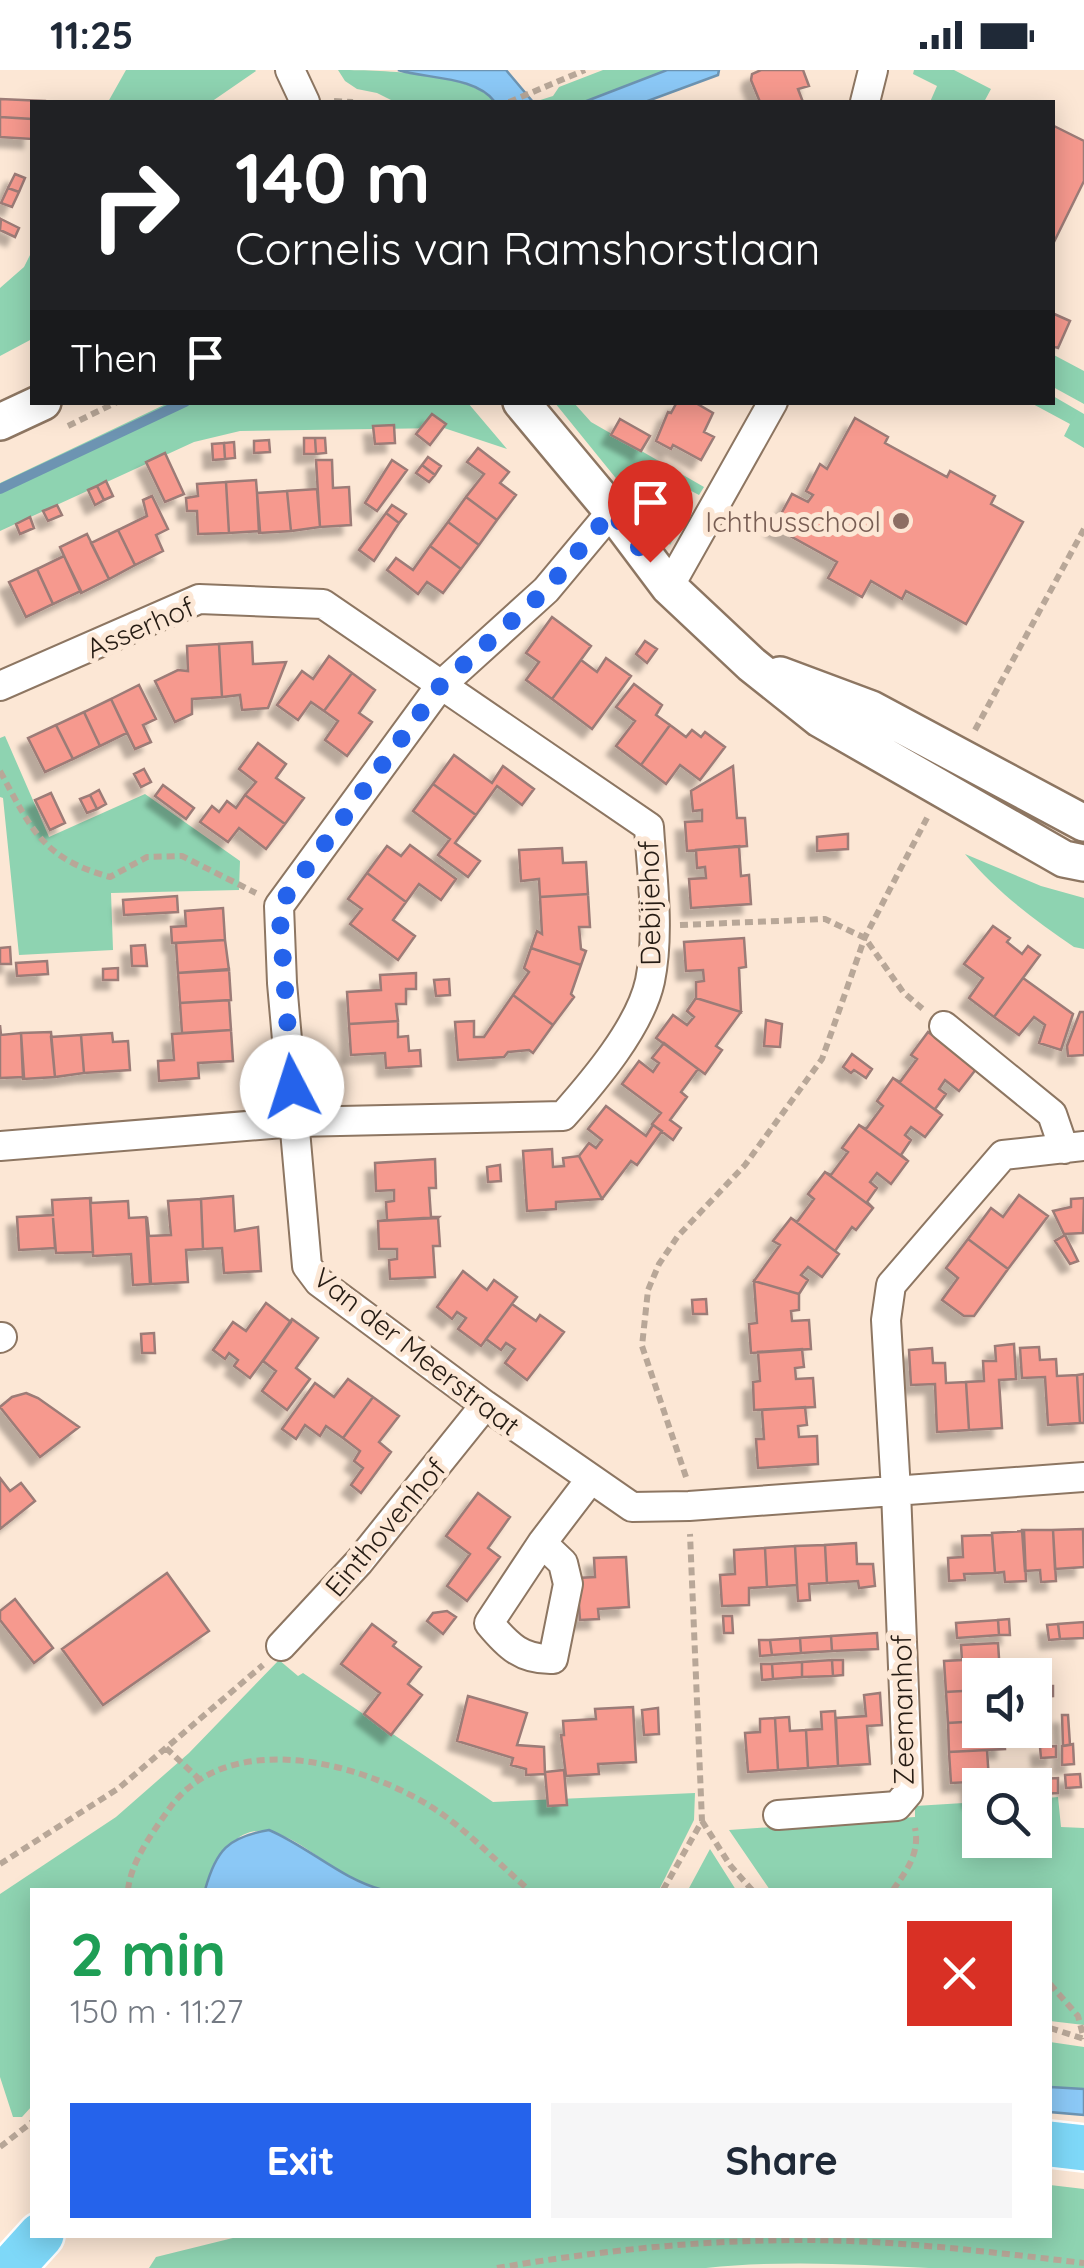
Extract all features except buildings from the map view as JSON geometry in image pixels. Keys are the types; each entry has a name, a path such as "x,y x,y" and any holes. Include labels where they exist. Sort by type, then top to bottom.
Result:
{"main road":[{"path":"1052,2144 1084,2148"},
{"path":"0,2240 30,2233"},
{"path":"10,2268 38,2238"}],"street":[{"path":"290,70 303,100"},
{"path":"866,100 873,70"},
{"path":"0,422 36,405"},
{"path":"524,405 612,511 668,587 750,664 820,719 942,791 1064,858 1084,864"},
{"path":"668,587 771,405"},
{"path":"279,906 440,686 546,590 612,511"},
{"name":"Asserhof","path":"0,686 199,599 323,604 440,686"},
{"path":"750,664 872,709 1084,823"},
{"name":"Debijehof","path":"295,1122 563,1116 635,1018 650,982 654,927 649,827 440,686"},
{"name":"Van der Meerstraat","path":"279,906 306,1266 319,1282 590,1480 632,1508 1084,1476"},
{"path":"944,1026 1052,1114 1074,1148"},
{"path":"0,1146 295,1122"},
{"name":"Zeemanhof","path":"778,1816 897,1806 908,1792 886,1320 891,1285 1003,1154 1074,1148"},
{"name":"Einthovenhof","path":"281,1646 359,1562 485,1405"},
{"path":"542,1543 590,1480"}],"path":[{"path":"515,100 585,70"},
{"path":"962,755 1084,529"},
{"path":"0,771 43,845 77,868 110,878 148,856 182,856 225,874 279,906"},
{"path":"750,1888 730,1865 702,1820 686,1472 642,1346 648,1290 659,1264 678,1236 745,1166 822,1059 864,938 942,791"},
{"path":"654,927 825,919 864,938 903,992 944,1026"},
{"path":"0,1864 118,1788 247,1680 281,1646"},
{"path":"166,1748 198,1778"},
{"path":"128,1888 149,1838 174,1802 198,1778 244,1761 299,1760 392,1786 441,1814 526,1888"},
{"path":"894,1888 912,1863 917,1839 908,1792"},
{"path":"664,1888 702,1820"},
{"path":"1052,1986 1081,2016 1084,2039 1052,2029"},
{"path":"0,2148 30,2124"},
{"path":"497,2268 618,2250 802,2240 894,2244 1084,2263"}],"green space":[{"path":"126,70 256,71 214,100 109,100"},
{"path":"338,70 397,72 443,78 481,91 493,100 391,100 345,81"},
{"path":"603,70 667,70 589,100 540,100 553,96 559,87"},
{"path":"914,70 954,70 991,89 985,100 931,100 937,86 913,74"},
{"path":"30,255 30,340 0,356 0,288 24,267"},
{"path":"1055,356 1084,371 1084,404 1055,388"},
{"path":"1055,397 1084,414 1084,448 1064,436 1070,424 1035,405 1055,405"},
{"path":"164,405 470,405 507,449 444,428 240,431 194,442 0,531 0,483"},
{"path":"557,405 576,405 591,422 704,487 699,495 676,483 664,506 686,518 670,545"},
{"path":"5,736 49,837 145,794 240,861 239,890 111,893 113,950 19,955 0,797 0,738"},
{"path":"965,854 1041,886 1084,898 1084,949 1074,947 1030,915"},
{"path":"279,1660 493,1802 695,1793 694,1820 660,1888 377,1888 347,1876 290,1839 260,1831 245,1834 226,1849 206,1888 30,1888 30,2108 22,2117 13,2117 0,2077 0,1894 116,1817 189,1753"},
{"path":"1058,1797 1061,1827 1084,1828 1084,2025 1052,2021 1052,1888 769,1888 729,1830 915,1817 915,1806 962,1803 962,1858 1052,1858 1052,1798"},
{"path":"710,1849 735,1888 689,1888"},
{"path":"1052,2042 1084,2047 1084,2089 1052,2087"},
{"path":"1052,2185 1084,2189 1084,2268 790,2263 706,2268 149,2268 156,2257 233,2238 1052,2238"}],"water":[{"path":"398,70 506,70 531,100 493,100 464,83"},
{"path":"667,70 719,70 718,75 650,100 589,100"},
{"path":"269,1830 377,1888 206,1888 219,1855 243,1837"},
{"path":"1052,2087 1084,2089 1084,2115 1052,2112"}],"waterway":[{"path":"0,489 179,405"}],"place":[{"name":"Ichthusschool","path":"901,521"}],"route":[{"path":"292,1087 279,906 440,686 546,590 612,511 650,562"}]}
